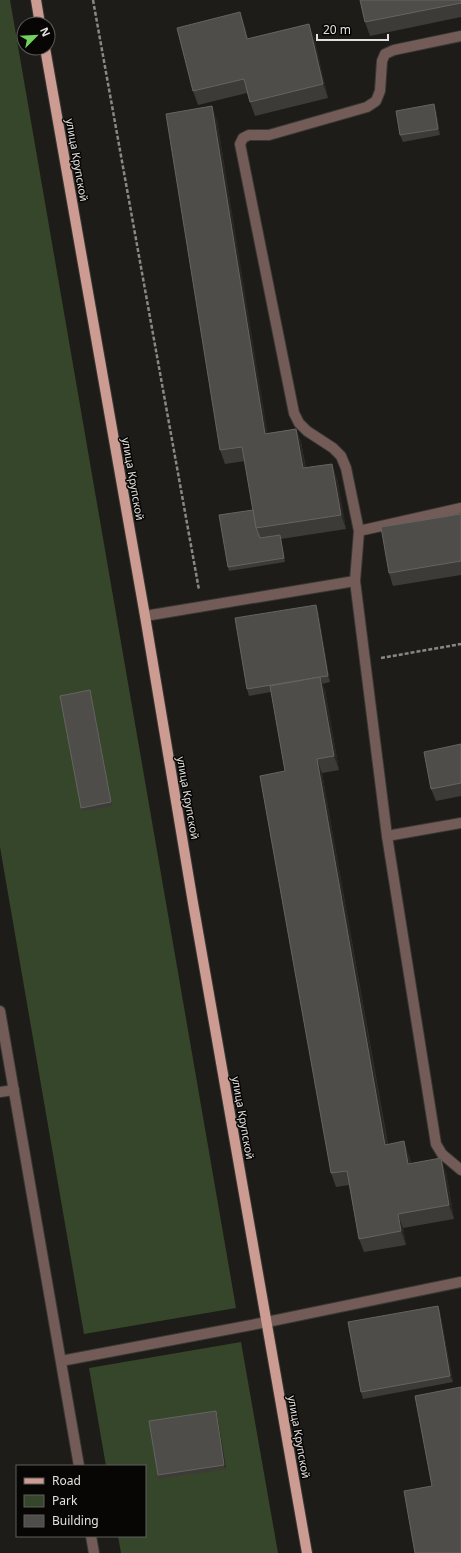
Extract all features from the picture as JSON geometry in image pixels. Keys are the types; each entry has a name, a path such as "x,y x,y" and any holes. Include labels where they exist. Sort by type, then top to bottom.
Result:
{"main road":[{"path":"36,0 39,16"},
{"name":"улица Крупской","path":"46,56 307,1553"}],"street":[{"path":"461,36 394,50 385,54 382,61 380,91 376,101 367,107 269,135 249,135 243,138 240,144 294,413 299,423 333,448 341,456 346,468 359,531 355,581 387,836 436,1144 442,1154 461,1170"},
{"path":"359,531 461,508"},
{"path":"145,616 355,581"},
{"path":"387,836 461,823"},
{"path":"0,1011 79,1465"},
{"path":"0,1092 14,1090"},
{"path":"60,1361 268,1322 461,1282"},
{"path":"91,1537 94,1553"}],"path":[{"path":"93,0 202,606"},
{"path":"365,661 461,644"}],"green space":[{"path":"0,0 10,0 16,35 16,56 20,56 236,1308 84,1334 0,847"},
{"path":"241,1342 278,1553 121,1553 118,1537 146,1537 146,1465 106,1465 89,1368"}],"building":[{"path":"360,0 461,0 461,3 365,22"},
{"path":"240,12 247,39 309,24 323,84 250,102 244,79 193,91 177,28"},
{"path":"434,104 438,129 400,135 396,111"},
{"path":"212,106 265,434 296,429 303,468 332,464 341,515 256,528 242,447 220,450 166,114"},
{"path":"253,510 256,528 260,538 280,535 284,558 228,567 219,515"},
{"path":"461,514 461,561 389,573 381,527"},
{"path":"316,605 328,676 247,689 235,618"},
{"path":"320,677 334,756 317,759 385,1145 404,1141 408,1164 441,1158 449,1205 398,1214 401,1231 359,1239 347,1171 331,1173 260,776 285,771 270,686"},
{"path":"90,690 111,802 81,808 60,696"},
{"path":"461,744 461,783 431,789 424,752"},
{"path":"438,1306 450,1376 361,1392 348,1322"},
{"path":"461,1387 461,1553 415,1553 404,1491 432,1486 415,1396"},
{"path":"216,1411 224,1465 158,1475 149,1421"}]}
